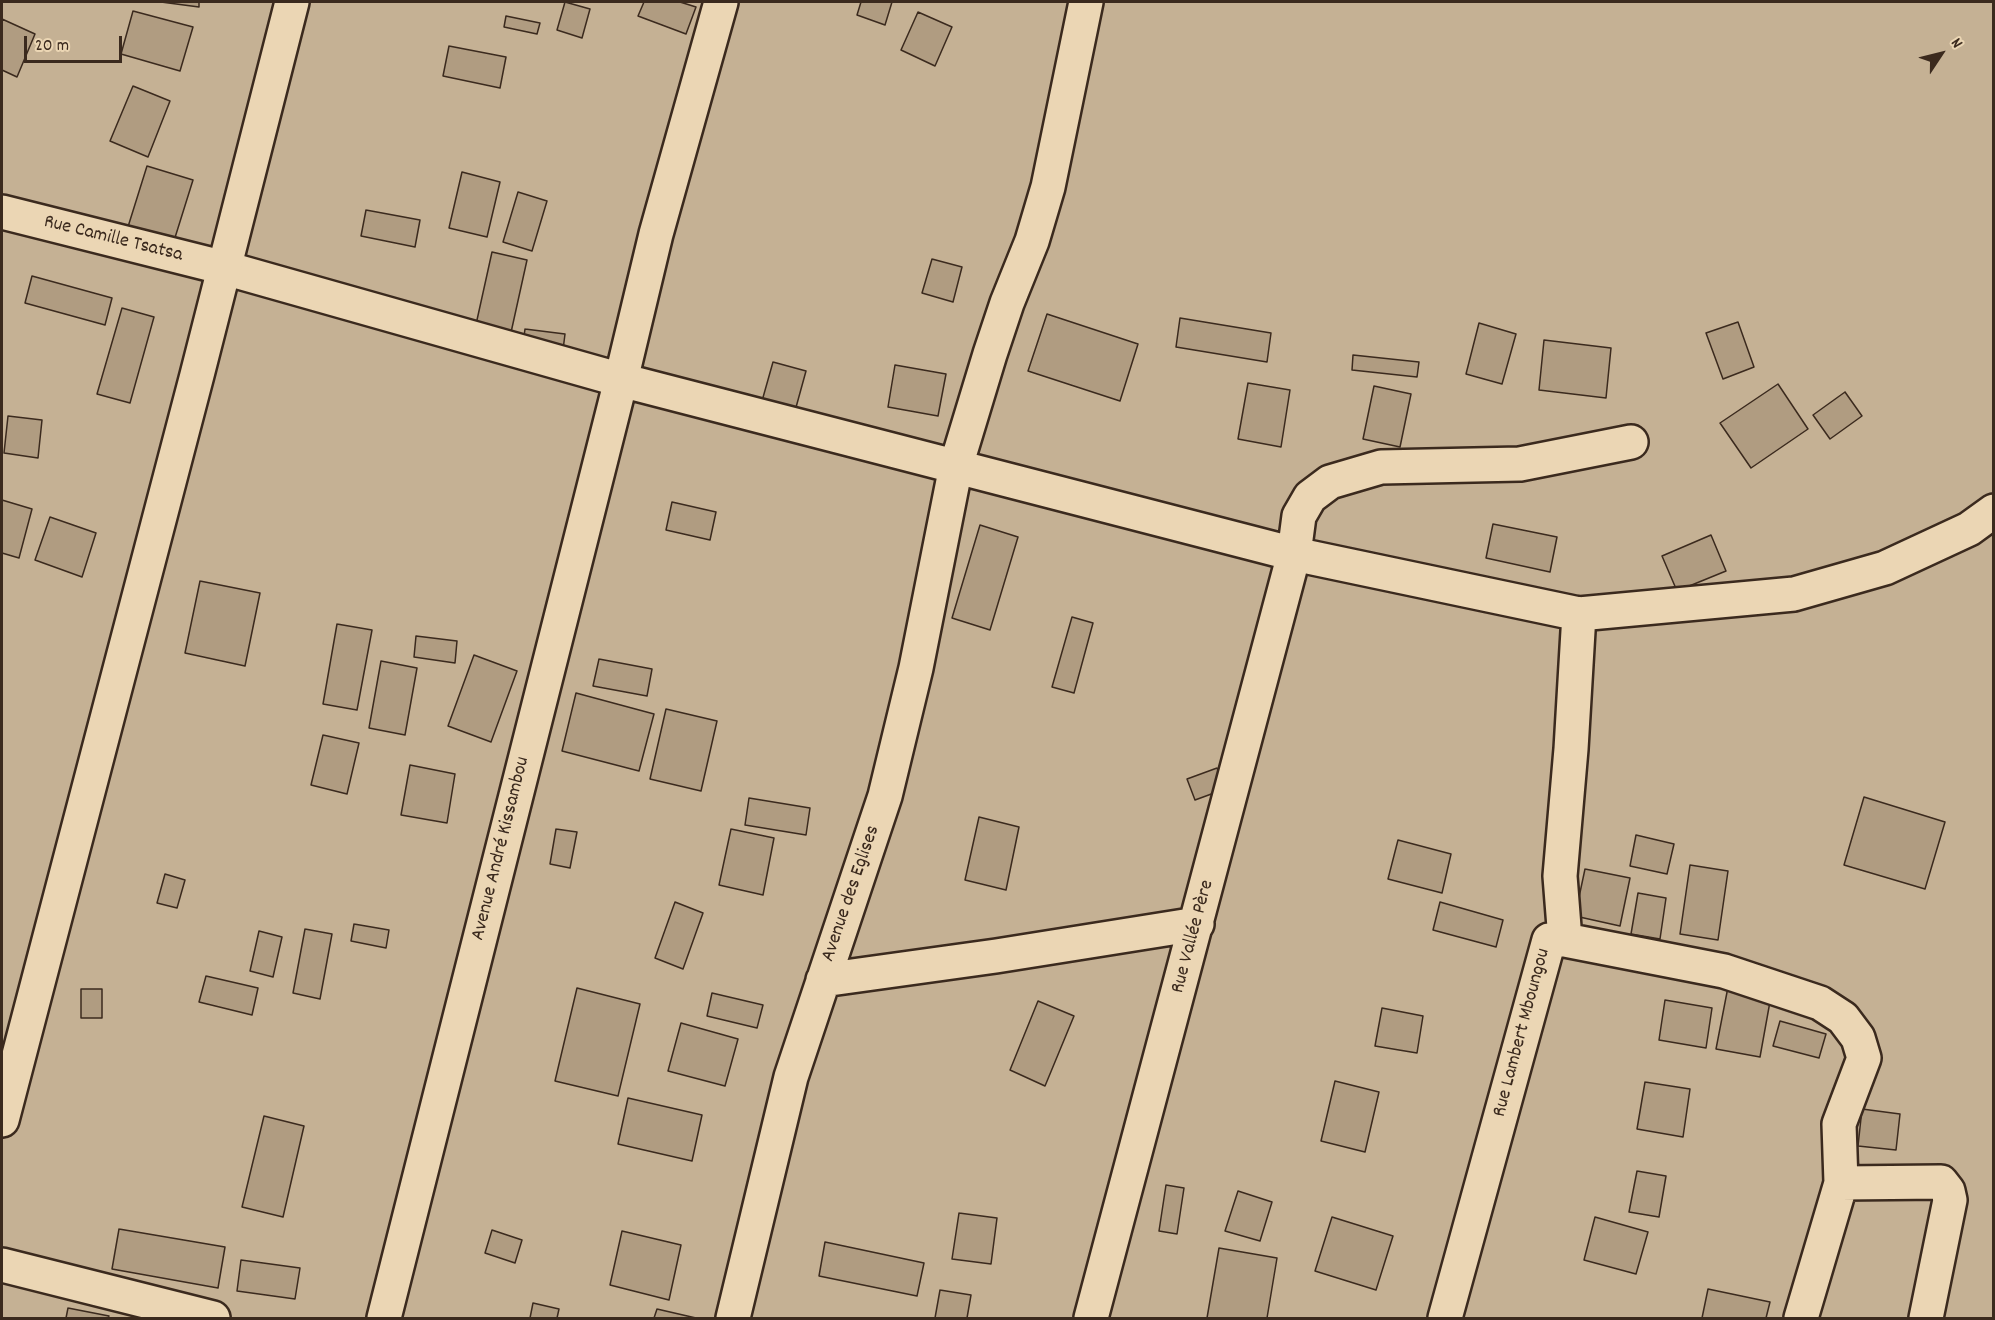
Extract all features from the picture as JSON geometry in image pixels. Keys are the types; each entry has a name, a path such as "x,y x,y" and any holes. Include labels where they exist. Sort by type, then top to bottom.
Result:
{"main road":[{"path":"2,1120 225,268 292,2"},
{"name":"Avenue André Kissambou","path":"384,1318 656,234 722,2"},
{"name":"Avenue des Eglises","path":"733,1318 791,1077 885,796 916,668 956,466 990,354 1032,241 1048,188 1086,2"},
{"name":"Rue Camille Tsatsa","path":"2,212 225,268 621,380 1294,554 1579,614 1794,594 1885,568 1969,529 1994,511"},
{"name":"Rue Vallée Père","path":"1091,1318 1294,554 1299,516 1310,497 1330,482 1381,467 1520,464 1632,442"},
{"name":"Rue Lambert Mboungou","path":"1445,1318 1549,940 1565,940 1560,876 1579,614"},
{"path":"823,981 1197,924"},
{"path":"1565,940 1724,971 1820,1003 1843,1018 1858,1038 1864,1058 1839,1124 1841,1184 1801,1318"},
{"path":"1841,1184 1941,1182 1947,1191 1950,1200 1926,1318"},
{"path":"2,1265 213,1318"}],"shaded area":[{"path":"2,2 1993,2 1993,1318 2,1318"}],"building":[{"path":"161,2 199,2 199,7"},
{"path":"565,2 590,9 582,38 557,30"},
{"path":"644,2 680,2 696,7 686,34 638,16"},
{"path":"861,2 892,2 885,25 857,15"},
{"path":"133,11 193,27 180,71 121,54"},
{"path":"918,12 952,27 935,66 901,50"},
{"path":"506,16 540,23 537,34 504,27"},
{"path":"2,19 35,34 17,77 2,70"},
{"path":"449,46 506,57 500,88 443,76"},
{"path":"133,86 170,101 148,157 110,141"},
{"path":"147,166 193,180 173,244 127,230"},
{"path":"462,172 500,182 487,237 449,228"},
{"path":"518,192 547,201 532,251 503,242"},
{"path":"366,210 420,220 415,247 361,236"},
{"path":"492,252 527,260 510,337 475,329"},
{"path":"932,259 962,267 953,302 922,293"},
{"path":"32,276 112,298 105,325 25,303"},
{"path":"122,308 154,317 130,403 97,394"},
{"path":"1047,314 1138,344 1120,401 1028,371"},
{"path":"1180,318 1271,333 1267,362 1176,347"},
{"path":"1738,322 1754,367 1723,379 1706,333"},
{"path":"1479,323 1516,334 1502,384 1466,374"},
{"path":"525,329 565,334 563,350 523,344"},
{"path":"1544,340 1611,348 1606,398 1539,390"},
{"path":"1353,355 1419,362 1417,377 1352,370"},
{"path":"773,362 806,371 795,411 762,401"},
{"path":"895,365 946,374 938,416 888,407"},
{"path":"1248,383 1290,390 1281,447 1238,439"},
{"path":"1778,384 1808,429 1751,468 1720,423"},
{"path":"1374,386 1411,394 1400,447 1363,439"},
{"path":"1845,392 1862,416 1830,439 1813,415"},
{"path":"8,416 42,420 38,458 4,453"},
{"path":"2,500 32,509 19,558 2,553"},
{"path":"672,502 716,512 710,540 666,530"},
{"path":"50,517 96,533 82,577 35,560"},
{"path":"1493,524 1557,537 1550,572 1486,558"},
{"path":"980,525 1018,537 990,630 952,618"},
{"path":"1711,535 1726,571 1677,591 1662,556"},
{"path":"200,581 260,593 245,666 185,653"},
{"path":"1072,617 1093,623 1074,693 1052,687"},
{"path":"337,624 372,630 357,710 323,704"},
{"path":"416,636 457,641 455,663 414,657"},
{"path":"474,655 517,671 491,742 448,726"},
{"path":"599,659 652,669 647,696 593,686"},
{"path":"381,661 417,668 405,735 369,728"},
{"path":"576,693 654,714 639,771 562,751"},
{"path":"666,709 717,721 701,791 650,779"},
{"path":"323,735 359,743 347,794 311,785"},
{"path":"410,765 455,774 447,823 401,815"},
{"path":"1217,768 1225,789 1195,800 1187,779"},
{"path":"1864,797 1945,822 1925,889 1844,865"},
{"path":"749,798 810,808 806,835 745,825"},
{"path":"979,817 1019,827 1006,890 965,880"},
{"path":"556,829 577,832 570,868 550,864"},
{"path":"731,829 774,838 763,895 719,885"},
{"path":"1636,835 1674,844 1667,874 1630,866"},
{"path":"1398,840 1451,854 1442,893 1388,879"},
{"path":"1690,865 1728,871 1718,940 1680,934"},
{"path":"1585,869 1630,878 1620,926 1575,916"},
{"path":"165,874 185,880 177,908 157,903"},
{"path":"1638,893 1666,898 1660,939 1631,934"},
{"path":"675,902 703,913 683,969 655,958"},
{"path":"1440,902 1503,920 1496,947 1433,930"},
{"path":"354,924 389,930 386,948 351,941"},
{"path":"305,929 332,934 320,999 293,993"},
{"path":"259,931 282,937 273,977 250,971"},
{"path":"206,976 258,988 252,1015 199,1002"},
{"path":"1728,987 1771,996 1760,1057 1716,1049"},
{"path":"577,988 640,1004 618,1096 555,1081"},
{"path":"81,989 102,989 102,1018 81,1018"},
{"path":"712,993 763,1005 757,1028 707,1016"},
{"path":"1665,1000 1712,1008 1706,1048 1659,1040"},
{"path":"1038,1001 1074,1016 1045,1086 1010,1070"},
{"path":"1382,1008 1423,1016 1417,1053 1375,1046"},
{"path":"1780,1021 1826,1034 1819,1058 1773,1046"},
{"path":"681,1023 738,1039 725,1086 668,1071"},
{"path":"1335,1081 1379,1092 1365,1152 1321,1141"},
{"path":"1645,1082 1690,1089 1683,1137 1637,1129"},
{"path":"628,1098 702,1115 692,1161 618,1144"},
{"path":"1862,1109 1900,1114 1896,1150 1858,1146"},
{"path":"264,1116 304,1126 283,1217 242,1207"},
{"path":"1637,1171 1666,1176 1659,1217 1629,1212"},
{"path":"1166,1185 1184,1188 1177,1234 1159,1231"},
{"path":"1238,1191 1272,1202 1260,1241 1225,1231"},
{"path":"959,1213 997,1218 991,1264 952,1259"},
{"path":"1332,1217 1393,1236 1376,1290 1315,1271"},
{"path":"1595,1217 1648,1232 1636,1274 1584,1260"},
{"path":"119,1229 225,1247 218,1288 112,1269"},
{"path":"492,1230 522,1240 515,1263 485,1253"},
{"path":"622,1231 681,1245 669,1300 610,1285"},
{"path":"825,1242 924,1263 917,1296 819,1276"},
{"path":"1219,1248 1277,1258 1267,1318 1207,1318"},
{"path":"241,1260 300,1268 295,1299 237,1291"},
{"path":"1708,1289 1770,1302 1766,1318 1702,1318"},
{"path":"940,1290 971,1295 967,1318 935,1318"},
{"path":"533,1303 559,1309 557,1318 530,1318"},
{"path":"68,1308 109,1316 108,1318 66,1318"},
{"path":"657,1309 696,1318 654,1318"}]}
